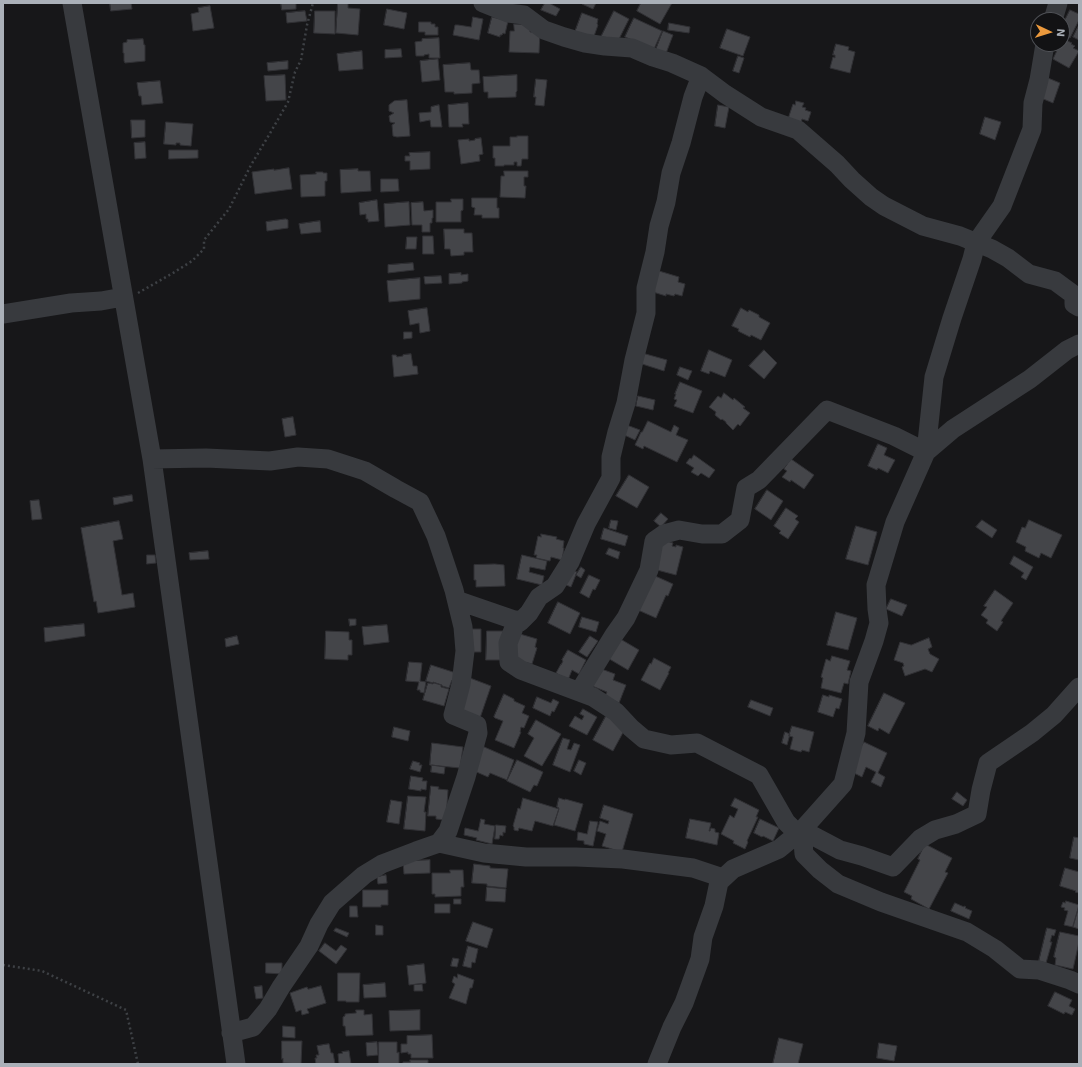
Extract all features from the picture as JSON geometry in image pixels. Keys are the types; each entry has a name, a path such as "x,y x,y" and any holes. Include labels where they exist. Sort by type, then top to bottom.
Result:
{"street":[{"path":"72,3 152,459 236,1064"},
{"path":"483,3 508,13 527,9 544,30 585,43 632,48 701,76 725,94 761,117 798,130 837,164 860,188 884,206 923,226 960,236 992,249 1008,258 1029,274 1056,281 1074,295 1074,304 1079,307"},
{"path":"657,1064 672,1027 684,1003 700,958 703,937 714,906 719,882 733,869 779,849 802,830 843,784 856,733 859,682 874,642 879,623 876,585 895,522 926,452 934,377 976,243 1002,206 1032,129 1033,103 1044,52"},
{"path":"457,602 462,602 520,622 529,613 539,597 555,586 570,562 586,524 611,478 612,457 617,432 626,403 634,360 646,313 646,288 655,252 659,226 666,202 671,173 681,143 693,97 701,76"},
{"path":"3,314 71,303 123,298"},
{"path":"926,452 953,429 1030,379 1067,350 1079,344"},
{"path":"579,692 629,612 648,570 654,541 664,534 679,530 702,534 722,534 740,520 746,488 759,480 827,410 894,436 926,452"},
{"path":"152,459 206,458 270,461 298,457 328,459 365,471 420,502 436,536 457,602 463,627 465,651 461,684 453,714 477,725 478,733 466,777 448,832 439,843"},
{"path":"517,620 508,643 509,662 521,670 593,697 616,712 644,739 671,745 697,743 759,775 786,822 796,831 802,830 840,850 893,867 920,839 935,830 956,824 977,814 988,763 1032,733 1054,715 1079,687"},
{"path":"802,830 804,854 820,870 838,884 880,902 967,932 995,949 1020,969 1039,970 1079,984"},
{"path":"231,1033 253,1027 268,1009 309,946 318,924 332,902 364,875 382,864 416,850 439,843 484,853 526,857 576,857 631,860 693,868 723,878"}],"path":[{"path":"123,298 140,292 173,273 192,261 204,249 204,240 229,209 251,165 288,102 295,72 301,60 307,25 313,3"},
{"path":"3,965 42,971 126,1010 138,1064"}],"building":[{"path":"110,3 131,3 132,9 111,11"},
{"path":"281,3 296,3 296,9 282,10"},
{"path":"338,3 348,3 348,8 360,9 358,35 336,33"},
{"path":"545,3 549,3 560,9 556,16 541,10"},
{"path":"582,3 596,3 593,9"},
{"path":"641,3 672,3 660,24 637,11"},
{"path":"210,6 214,28 193,31 191,14 199,12 198,8"},
{"path":"387,9 407,13 404,29 384,25"},
{"path":"1070,10 1079,14 1079,20 1070,38 1070,12"},
{"path":"305,11 307,21 287,23 286,13"},
{"path":"315,11 335,11 335,34 314,33"},
{"path":"614,11 629,19 616,45 601,37"},
{"path":"582,13 598,19 598,25 593,39 575,32"},
{"path":"473,17 483,19 479,40 453,35 455,25 471,27"},
{"path":"492,17 508,21 505,34 503,33 500,37 488,33"},
{"path":"634,18 662,31 654,49 625,37"},
{"path":"419,22 431,22 431,24 435,24 435,27 438,27 438,35 425,35 425,32 419,32"},
{"path":"669,23 690,27 689,33 668,30"},
{"path":"514,24 530,25 530,32 540,32 539,53 509,52 510,31 514,31"},
{"path":"1079,25 1079,40 1073,37"},
{"path":"727,29 750,37 743,56 720,48"},
{"path":"663,31 673,35 665,56 655,52"},
{"path":"439,38 440,58 429,58 429,54 424,56 416,56 415,42 422,41 422,39"},
{"path":"143,39 145,45 145,61 125,63 123,43 127,42 127,40"},
{"path":"1070,42 1075,46 1073,48 1079,51 1069,68 1053,59 1056,52 1070,52"},
{"path":"836,44 849,47 848,50 855,52 850,73 830,68 833,57 835,58 835,55 833,55"},
{"path":"401,49 402,57 385,58 385,50"},
{"path":"362,51 363,69 339,71 337,54"},
{"path":"738,56 744,58 739,73 733,71"},
{"path":"438,59 440,80 422,82 420,61"},
{"path":"288,61 288,69 268,71 267,63"},
{"path":"470,63 471,70 479,70 480,83 472,84 472,93 454,94 454,92 445,92 443,65"},
{"path":"285,75 286,100 266,101 264,76"},
{"path":"517,75 516,97 488,98 488,92 484,92 483,77"},
{"path":"1048,78 1060,83 1053,103 1041,98"},
{"path":"536,79 547,80 544,106 535,105 536,97 534,97"},
{"path":"160,81 163,103 142,105 137,83"},
{"path":"407,100 410,136 393,136 392,125 395,123 390,122 389,116 394,113 389,111 389,105 394,101"},
{"path":"796,101 804,103 802,107 811,112 808,121 802,119 801,123 788,119 793,104 795,105"},
{"path":"468,103 469,124 462,124 463,127 449,127 448,105"},
{"path":"439,105 442,127 431,127 430,120 420,122 419,113 431,112 431,107"},
{"path":"718,105 729,107 725,128 715,126"},
{"path":"985,117 1001,122 995,140 980,134"},
{"path":"131,120 145,120 145,137 132,138"},
{"path":"166,122 193,124 191,146 180,145 180,143 176,143 176,145 164,144"},
{"path":"528,136 528,159 522,159 521,166 517,166 517,162 514,162 514,165 495,166 493,146 510,146 510,137"},
{"path":"481,138 483,154 479,155 480,161 461,164 458,140 469,139 469,141"},
{"path":"145,142 146,158 135,159 134,143"},
{"path":"169,150 198,150 198,158 169,159"},
{"path":"430,152 430,169 410,170 410,161 405,161 405,156 410,156 409,153"},
{"path":"289,168 292,189 255,194 252,172"},
{"path":"358,169 358,171 370,171 371,191 341,193 340,170"},
{"path":"504,171 528,171 528,177 524,177 524,186 526,186 525,198 500,197 501,176 504,176"},
{"path":"316,172 327,173 327,181 325,181 325,196 301,197 300,175 316,174"},
{"path":"381,179 398,179 399,191 381,192"},
{"path":"472,198 497,198 499,218 482,218 482,215 474,215 475,208 472,207"},
{"path":"451,199 463,199 461,222 436,222 436,202 451,202"},
{"path":"377,200 379,221 368,222 368,219 366,219 366,214 360,215 359,203"},
{"path":"409,202 410,225 385,227 384,204"},
{"path":"423,202 424,211 433,210 432,223 430,223 430,232 422,232 422,225 412,225 411,203"},
{"path":"288,220 288,228 267,231 266,222"},
{"path":"320,221 321,232 301,234 299,224"},
{"path":"444,229 464,229 464,233 472,233 473,252 464,252 464,255 451,256 450,249 445,249"},
{"path":"423,236 433,236 434,254 423,254"},
{"path":"407,237 417,237 416,249 406,249"},
{"path":"413,263 414,270 388,273 388,265"},
{"path":"659,271 679,277 678,282 685,284 682,296 666,294 666,296 653,292"},
{"path":"461,273 461,275 468,274 468,281 449,284 449,274"},
{"path":"441,276 442,283 425,284 424,277"},
{"path":"420,278 420,299 389,302 387,281"},
{"path":"427,308 430,331 420,333 419,323 410,325 408,311"},
{"path":"741,308 759,315 759,317 770,323 761,340 751,335 750,337 732,326"},
{"path":"404,332 412,332 412,338 404,339"},
{"path":"709,350 732,360 725,377 710,371 709,374 701,371"},
{"path":"764,350 777,363 764,379 749,366"},
{"path":"642,353 667,360 664,371 639,363"},
{"path":"411,354 413,366 417,366 418,374 394,377 392,355 396,355 397,357"},
{"path":"680,367 692,371 688,380 677,375"},
{"path":"680,382 702,391 693,413 674,406 677,400 674,399 675,394"},
{"path":"724,393 733,400 734,398 750,413 740,426 738,424 733,430 726,422 715,415 716,412 709,407 718,396 721,398"},
{"path":"638,396 655,400 653,410 636,406"},
{"path":"293,417 296,435 285,437 282,419"},
{"path":"648,421 671,432 674,425 679,428 676,435 688,440 677,462 644,446 643,449 635,445"},
{"path":"624,424 640,430 635,440 620,433"},
{"path":"878,444 887,448 884,455 895,460 888,473 878,468 877,470 868,466"},
{"path":"694,455 715,470 709,478 701,473 698,476 691,472 694,468 686,463"},
{"path":"791,459 814,475 804,489 791,480 790,482 782,477 787,471 784,469"},
{"path":"629,475 649,487 637,508 616,496"},
{"path":"767,490 783,501 771,520 755,509"},
{"path":"132,495 133,501 114,505 113,498"},
{"path":"39,500 42,519 32,520 30,501"},
{"path":"786,508 798,516 795,519 799,522 788,539 779,533 781,531 774,526"},
{"path":"661,513 668,519 661,527 654,521"},
{"path":"611,520 618,521 616,530 609,528"},
{"path":"982,520 997,530 992,538 976,527"},
{"path":"1029,520 1062,535 1051,558 1041,553 1039,558 1025,551 1026,547 1016,542 1022,527 1025,528"},
{"path":"119,521 123,539 113,541 122,595 133,593 135,607 98,613 96,601 94,602 81,528"},
{"path":"856,526 877,532 868,565 846,559"},
{"path":"604,528 628,536 625,546 601,539"},
{"path":"541,534 557,537 556,539 564,541 562,560 551,557 550,561 536,558 537,555 534,555 538,536 541,537"},
{"path":"663,540 673,543 672,546 676,547 676,545 683,547 676,575 657,570"},
{"path":"609,548 620,552 618,559 606,554"},
{"path":"208,551 209,559 190,560 189,553"},
{"path":"147,555 155,555 156,563 147,564"},
{"path":"522,555 547,561 545,570 530,567 529,572 544,576 542,585 517,579"},
{"path":"1014,556 1033,567 1026,580 1021,577 1024,573 1010,564"},
{"path":"474,565 504,565 505,586 476,587 476,580 474,580"},
{"path":"581,567 585,570 581,578 576,575"},
{"path":"569,569 577,572 571,587 564,584"},
{"path":"589,575 600,580 595,590 593,589 589,598 580,593"},
{"path":"653,575 673,584 668,596 666,595 656,618 638,610"},
{"path":"995,590 1013,603 1001,621 1003,622 997,631 986,623 988,620 981,615 987,607 984,606"},
{"path":"891,599 907,605 902,616 886,609"},
{"path":"558,602 580,613 570,634 548,623"},
{"path":"836,612 857,618 848,650 827,645"},
{"path":"582,617 599,622 596,632 579,627"},
{"path":"349,619 356,619 356,625 350,626"},
{"path":"84,624 85,636 45,642 44,628"},
{"path":"387,625 389,642 364,645 362,627"},
{"path":"469,629 481,629 481,652 470,652"},
{"path":"326,631 349,632 349,640 352,640 352,655 348,655 348,660 325,659"},
{"path":"487,631 505,631 504,660 486,660"},
{"path":"520,634 537,639 535,647 537,648 532,664 512,659"},
{"path":"237,636 239,644 226,647 225,639"},
{"path":"590,636 598,641 587,657 579,652"},
{"path":"617,637 639,650 628,670 606,657"},
{"path":"929,638 932,647 928,649 930,654 939,659 932,672 925,669 905,676 902,667 904,666 903,663 894,660 900,642 911,645"},
{"path":"568,650 586,660 579,674 572,670 568,680 556,673"},
{"path":"832,656 850,661 847,670 851,671 848,684 844,683 841,693 821,688 823,678 821,677 826,659 830,661"},
{"path":"654,658 671,667 660,690 641,680"},
{"path":"409,662 422,663 420,681 426,682 424,693 417,690 419,682 406,681"},
{"path":"431,665 456,673 449,688 426,681"},
{"path":"596,667 615,674 613,680 626,685 619,703 605,696 607,692 592,686"},
{"path":"470,678 491,686 480,718 459,711"},
{"path":"428,683 441,685 441,687 449,689 444,706 423,700"},
{"path":"884,693 905,703 889,734 879,728 878,731 868,726"},
{"path":"504,694 525,706 522,713 529,716 524,728 521,727 521,732 514,748 495,740 503,721 494,717"},
{"path":"823,695 829,697 829,695 842,699 839,709 836,708 833,717 818,712"},
{"path":"537,697 551,703 553,699 559,702 554,712 552,711 550,716 533,708"},
{"path":"751,700 773,708 770,716 748,707"},
{"path":"583,709 597,717 587,735 569,726 575,716 582,720 584,716 580,714"},
{"path":"606,716 626,727 613,751 593,740"},
{"path":"536,720 561,734 542,766 524,756 534,738 528,734"},
{"path":"792,726 814,732 809,752 802,750 801,752 790,749 793,737 789,736"},
{"path":"394,727 410,731 408,741 392,737"},
{"path":"785,732 790,734 787,745 782,743"},
{"path":"563,738 570,740 567,749 571,750 574,743 580,745 570,772 553,765"},
{"path":"864,742 887,753 878,773 885,777 881,787 871,782 876,772 866,767 862,777 848,770"},
{"path":"432,743 463,747 460,768 430,765"},
{"path":"482,746 514,760 507,780 490,773 488,777 472,770"},
{"path":"517,760 543,772 537,786 534,785 530,792 507,781"},
{"path":"579,760 586,763 581,775 574,771"},
{"path":"413,761 420,763 419,765 422,765 420,772 410,769"},
{"path":"432,765 445,767 444,774 431,772"},
{"path":"411,776 423,778 422,781 427,781 426,790 421,789 421,791 409,789"},
{"path":"431,786 439,787 438,789 448,790 446,820 436,819 436,816 428,816"},
{"path":"957,792 967,800 963,806 952,799"},
{"path":"408,796 426,797 424,812 426,812 425,831 404,829"},
{"path":"523,798 559,809 553,826 535,821 532,831 519,828 518,831 514,830 513,826 518,808 520,809"},
{"path":"559,798 583,804 575,831 554,825 559,808 557,807"},
{"path":"735,798 759,810 756,817 758,817 745,849 733,843 734,841 721,834 730,815 734,818 738,809 731,806"},
{"path":"391,800 402,802 399,824 387,822"},
{"path":"604,805 633,814 622,852 602,846 606,834 597,831 600,821 608,824 609,821 600,818"},
{"path":"481,819 485,820 484,824 495,826 492,844 464,835 465,828 478,831"},
{"path":"690,819 711,823 709,831 711,828 715,829 715,832 719,833 717,845 686,838"},
{"path":"760,819 779,828 773,841 754,833"},
{"path":"590,821 598,822 593,846 584,844 584,841 577,840 578,832 587,834"},
{"path":"496,825 506,826 505,833 503,832 503,836 500,835 499,839 495,839"},
{"path":"1074,837 1079,838 1079,860 1070,858"},
{"path":"925,844 952,858 945,872 948,873 929,909 911,899 912,896 904,892 920,860 918,859"},
{"path":"430,860 430,873 404,874 403,861"},
{"path":"474,864 490,866 490,868 508,869 506,888 472,883"},
{"path":"1065,868 1079,872 1079,893 1060,886"},
{"path":"450,870 463,870 464,887 461,887 461,896 435,897 435,894 432,894 432,873 450,873"},
{"path":"386,875 387,883 378,884 377,877"},
{"path":"487,887 506,889 505,902 486,901"},
{"path":"363,890 388,890 388,905 381,905 381,907 363,907"},
{"path":"454,899 461,899 461,904 454,904"},
{"path":"1066,901 1079,905 1073,927 1064,925 1068,911 1061,907 1063,902 1065,903"},
{"path":"955,903 972,911 969,919 951,911"},
{"path":"435,904 450,904 450,913 435,913"},
{"path":"350,906 357,906 358,917 350,917"},
{"path":"1079,906 1079,929 1073,927"},
{"path":"473,922 493,929 487,948 466,941"},
{"path":"376,925 383,926 383,935 376,935"},
{"path":"336,928 349,933 347,937 334,931"},
{"path":"1047,928 1056,930 1054,936 1052,935 1050,942 1052,942 1046,963 1039,961"},
{"path":"1060,932 1079,936 1073,969 1055,965 1056,958 1054,957"},
{"path":"325,943 336,951 341,945 347,949 336,964 319,951"},
{"path":"468,946 478,949 475,963 472,962 471,968 463,966"},
{"path":"453,958 459,959 457,967 451,966"},
{"path":"266,963 282,963 282,974 266,973"},
{"path":"424,964 426,983 409,985 407,966"},
{"path":"338,973 360,973 359,1002 338,1001"},
{"path":"458,974 474,980 472,988 470,988 466,1004 449,998 455,984 452,982 454,976 457,978"},
{"path":"385,983 386,997 364,998 363,985"},
{"path":"422,984 423,991 414,991 414,985"},
{"path":"262,986 263,998 256,999 254,987"},
{"path":"321,986 326,1003 307,1009 309,1013 302,1015 301,1010 296,1012 290,993 307,987 308,989"},
{"path":"1055,992 1072,1000 1069,1006 1075,1009 1072,1015 1065,1012 1064,1014 1048,1006"},
{"path":"356,1010 364,1010 364,1015 372,1014 373,1035 346,1036 345,1026 343,1026 343,1017 345,1014 356,1013"},
{"path":"420,1010 420,1030 390,1031 389,1011"},
{"path":"283,1026 295,1027 295,1038 283,1037"},
{"path":"432,1035 433,1058 411,1058 411,1054 408,1054 408,1052 401,1053 401,1044 407,1044 407,1036"},
{"path":"779,1038 803,1044 798,1064 773,1064"},
{"path":"282,1041 302,1041 301,1064 283,1063"},
{"path":"377,1042 378,1055 367,1056 366,1043"},
{"path":"379,1042 397,1042 399,1064 379,1064"},
{"path":"879,1043 897,1046 894,1061 877,1058"},
{"path":"329,1044 331,1053 333,1053 335,1064 316,1064 316,1055 319,1055 317,1046"},
{"path":"349,1051 351,1064 339,1064 338,1054"},
{"path":"410,1060 428,1060 428,1064 403,1064 403,1062 410,1062"}]}
